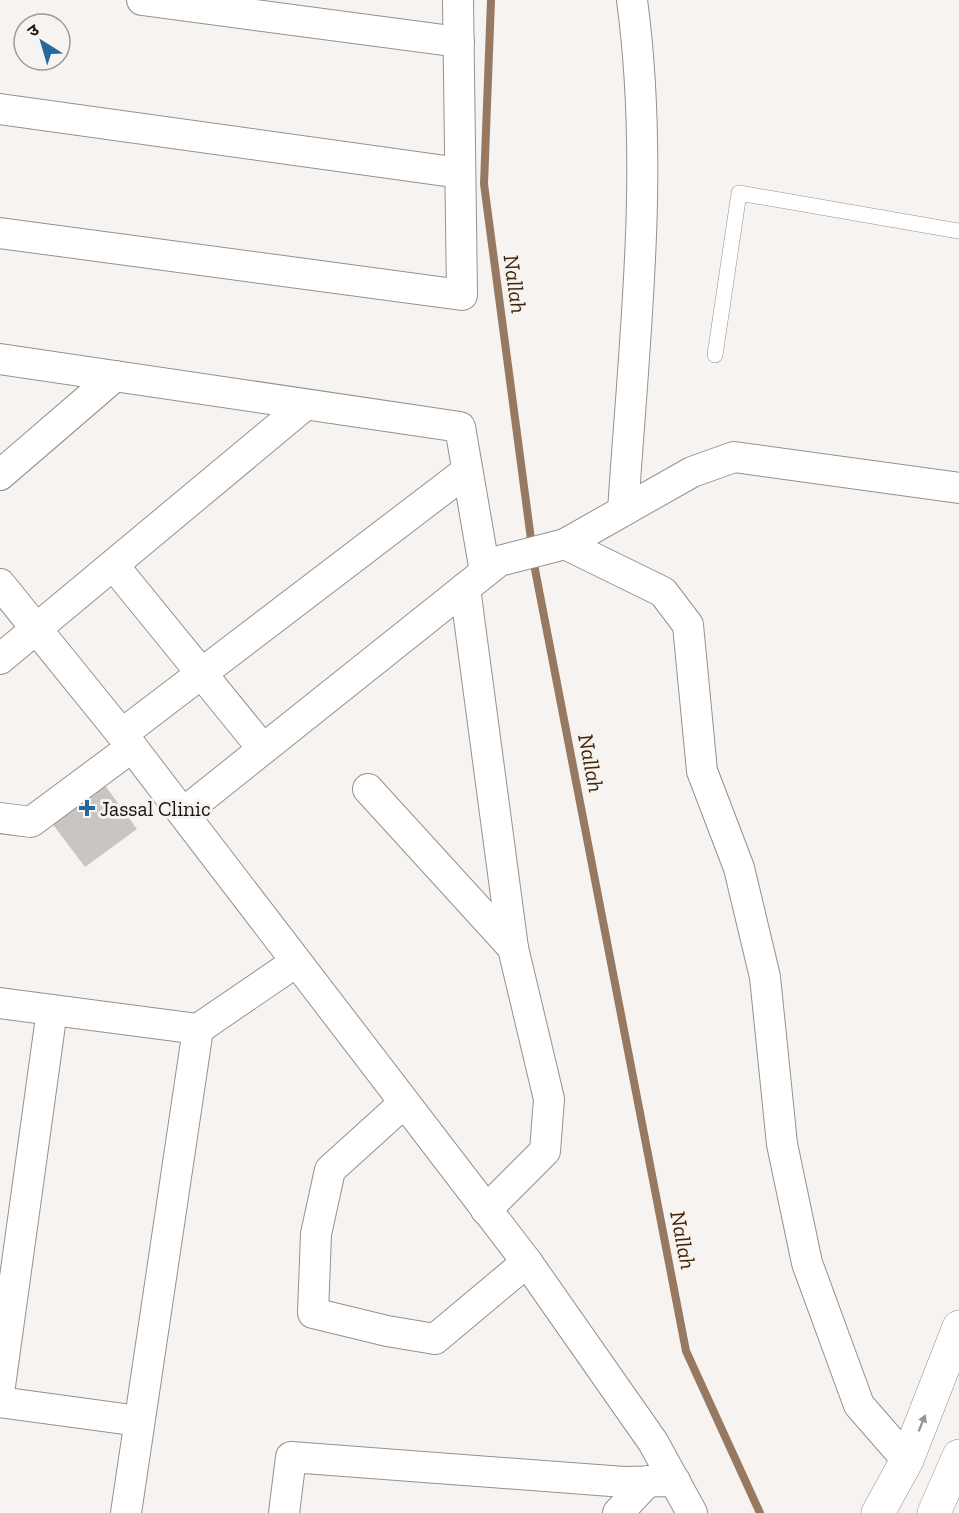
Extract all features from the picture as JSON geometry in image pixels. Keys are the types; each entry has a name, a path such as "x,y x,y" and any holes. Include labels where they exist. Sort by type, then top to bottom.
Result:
{"main road":[{"path":"878,1513 907,1460 959,1327"},
{"path":"934,1513 959,1456"}],"street":[{"path":"142,0 459,42"},
{"path":"0,233 462,295 458,0"},
{"path":"623,512 644,179 637,34 632,0"},
{"path":"0,109 460,173"},
{"path":"0,360 460,427 483,574 513,948 549,1099 545,1151 486,1210"},
{"path":"0,475 114,376"},
{"path":"0,659 37,631 305,405"},
{"path":"183,813 483,574 565,544 692,472 734,457 959,488"},
{"path":"0,818 31,822 203,672 467,471"},
{"path":"565,544 663,592 688,625 702,771 739,868 765,977 782,1144 807,1263 859,1405 907,1460"},
{"path":"114,566 264,749"},
{"path":"0,584 127,740 527,1262 653,1442 662,1481 692,1513"},
{"path":"368,789 513,948"},
{"path":"0,1003 198,1029 296,962"},
{"path":"0,1386 51,1010"},
{"path":"126,1513 198,1029"},
{"path":"404,1103 330,1170 316,1234 313,1313 387,1331 435,1339 527,1262"},
{"path":"0,1402 139,1421"},
{"path":"284,1513 291,1457 624,1482 662,1481"},
{"path":"618,1513 662,1481"}],"lane":[{"path":"715,356 739,193 959,231"}],"building":[{"path":"98,776 137,829 85,867 45,814"}],"waterway":[{"name":"Nallah","path":"491,0 484,184 532,547"},
{"name":"Nallah","path":"533,559 686,1351 760,1513"}],"place":[{"name":"Jassal Clinic","path":"87,808"}]}
